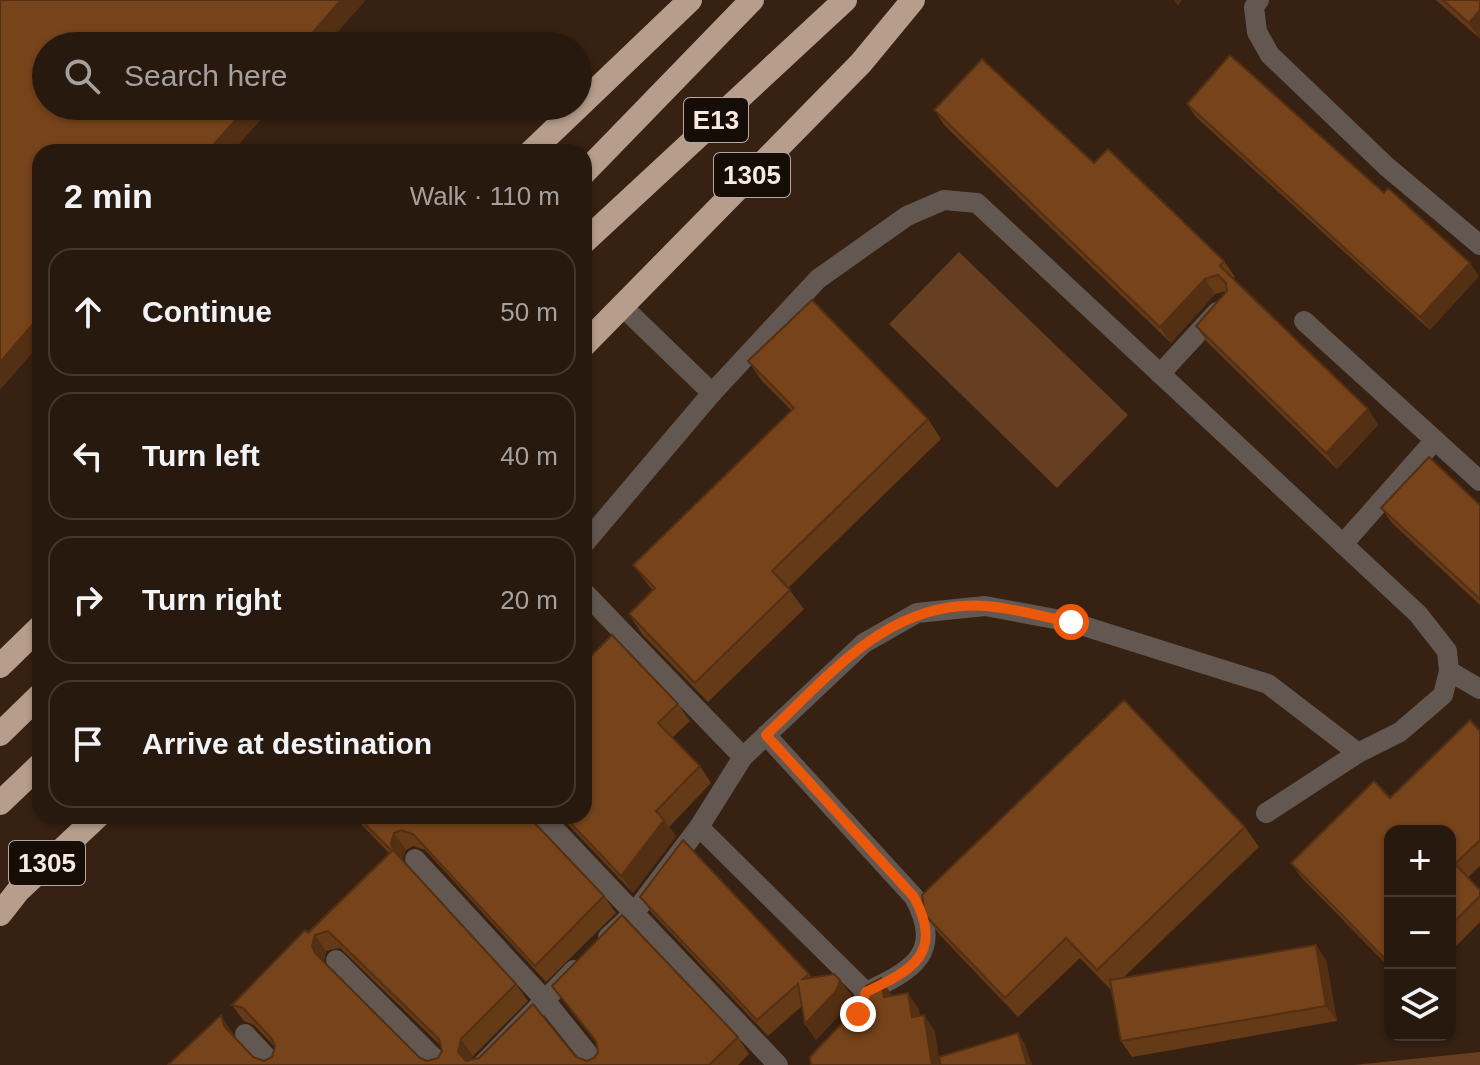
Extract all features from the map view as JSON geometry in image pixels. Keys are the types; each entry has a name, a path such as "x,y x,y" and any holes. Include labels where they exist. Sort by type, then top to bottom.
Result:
{"highway":[{"path":"592,94 690,0"},
{"name":"E13","path":"592,165 752,0"},
{"name":"E13","path":"592,235 845,0"},
{"name":"1305","path":"592,337 861,63 913,0"},
{"path":"539,144 564,120"},
{"path":"0,666 32,635"},
{"path":"0,734 32,703"},
{"path":"0,803 32,773"},
{"name":"1305","path":"0,914 18,891 89,824"}],"lane":[{"path":"1259,0 1254,7 1257,32 1270,55 1386,166 1480,245"},
{"path":"592,535 712,393 818,279 907,216 944,200 977,203 1418,614 1447,651 1449,671 1443,695 1400,732 1358,753 1266,813"},
{"path":"1160,374 1225,303"},
{"path":"623,307 712,393"},
{"path":"1304,321 1480,481"},
{"path":"1343,544 1435,440"},
{"path":"592,600 743,757"},
{"path":"482,1065 544,999 635,912 699,827 743,757 864,643 917,613 985,606 1071,622 1268,684 1358,753"},
{"path":"1449,671 1480,689"},
{"path":"766,735 914,897 926,920 924,945 909,972 866,992 851,1022"},
{"path":"550,824 778,1065"},
{"path":"699,827 866,992"},
{"path":"415,859 544,999 597,1065"},
{"path":"336,960 441,1065"},
{"path":"245,1034 274,1065"}],"shaded area":[{"path":"959,252 1128,415 1057,488 889,324"},
{"path":"1480,1052 1480,1065 1354,1065"}],"building":[{"path":"0,0 341,0 313,32 32,32 32,120 236,120 214,144 32,144 32,325 0,362"},
{"path":"1443,0 1480,0 1480,10 1469,23"},
{"path":"1230,55 1384,193 1388,188 1470,263 1420,317 1187,104"},
{"path":"982,59 1094,163 1108,149 1224,261 1220,266 1368,409 1326,453 1196,326 1227,291 1226,283 1218,275 1205,279 1160,327 934,110"},
{"path":"812,300 928,419 772,571 790,590 695,683 629,614 655,588 633,565 794,408 748,361"},
{"path":"1429,457 1480,505 1480,599 1381,508"},
{"path":"612,635 678,704 658,723 700,766 656,811 664,820 621,876 572,824 592,824 592,655"},
{"path":"1124,700 1245,827 1097,970 1066,938 1005,998 925,915 922,895"},
{"path":"1470,720 1480,731 1480,840 1456,863 1456,825 1384,825 1384,958 1291,863 1374,781 1390,798"},
{"path":"365,824 536,824 604,896 535,966 413,834 401,830 394,833 391,844 394,851 516,984 461,1039 458,1052 466,1061 479,1058 533,1004 576,1057 587,1061 594,1058 598,1052 596,1041 552,986 622,915 738,1037 709,1065 168,1065 221,1015 224,1026 253,1057 264,1061 272,1057 275,1046 272,1039 243,1008 232,1005 305,930 308,933 392,851","holes":["328,931 439,1039 442,1051 438,1058 427,1061 420,1058 315,953 312,946 315,935"]},
{"path":"683,840 809,974 803,979 834,974 840,980 836,991 805,1024 798,984 757,1020 640,897"},
{"path":"1456,865 1480,890 1480,896 1456,920"},
{"path":"1316,945 1326,1006 1121,1041 1110,980"},
{"path":"881,978 884,997 908,993 912,1017 924,1015 932,1065 811,1065 810,1057 857,1007 866,986"},
{"path":"1018,1033 1027,1065 941,1065 939,1057"}],"route":[{"path":"858,1014 866,992 909,972 924,945 926,920 914,897 766,735 864,643 917,613 985,606 1071,622"}]}
